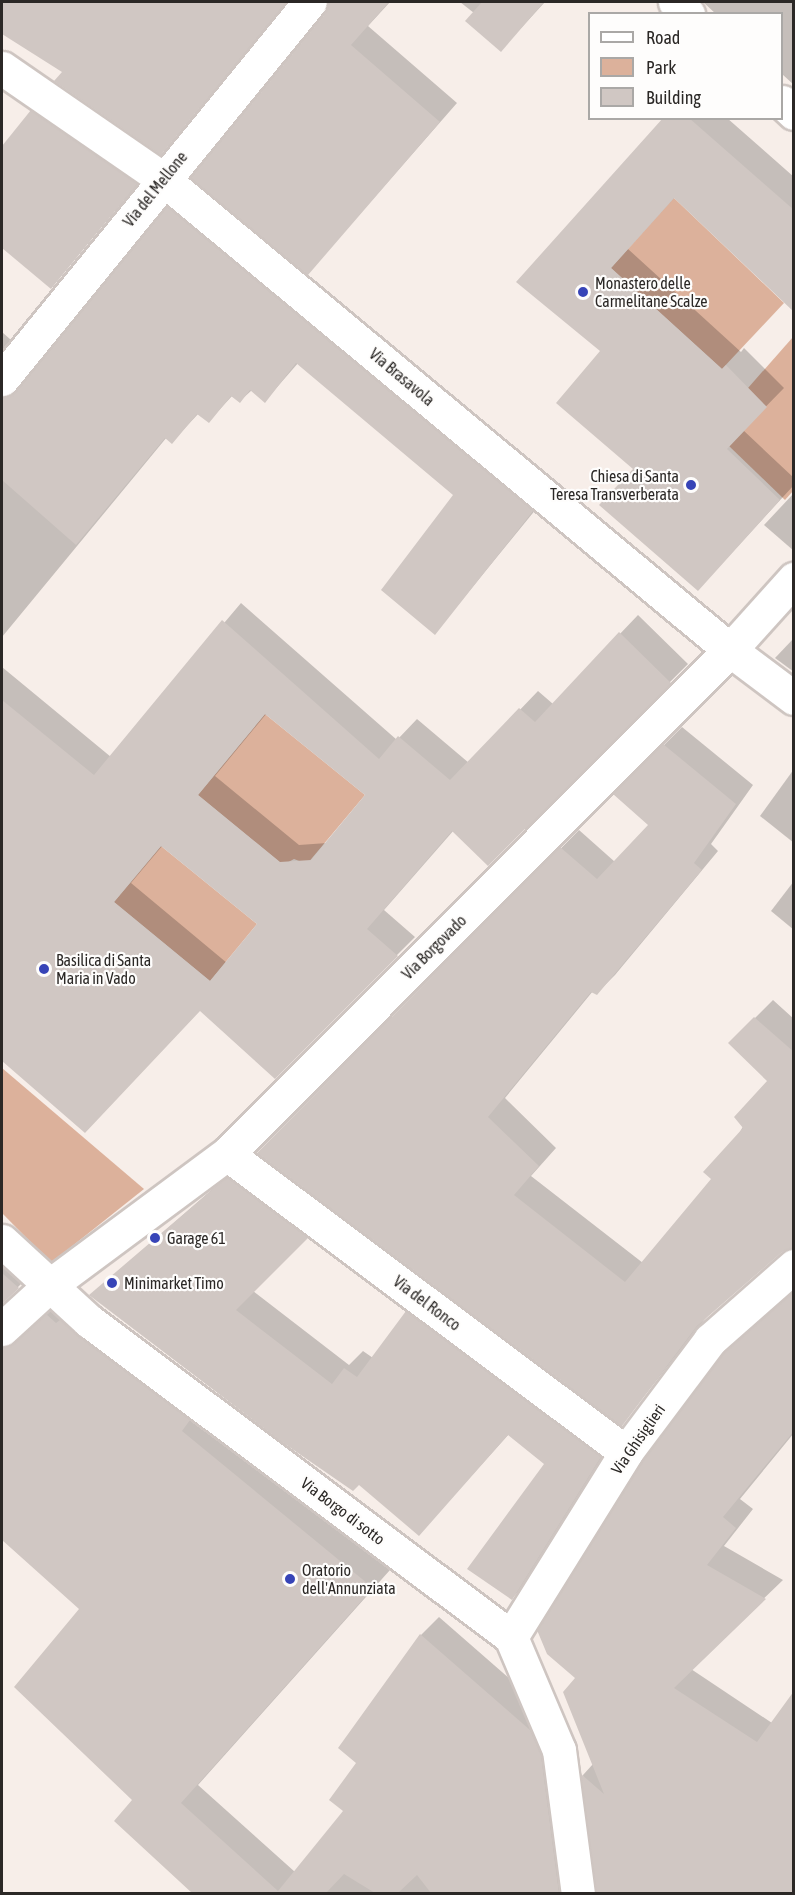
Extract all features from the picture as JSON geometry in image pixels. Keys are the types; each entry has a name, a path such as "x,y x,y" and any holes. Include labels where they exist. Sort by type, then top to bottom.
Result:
{"street":[{"name":"Via del Mellone","path":"2,379 163,179 310,2"},
{"name":"Via Brasavola","path":"2,68 163,179 730,650 794,698"},
{"name":"Via Borgovado","path":"2,1329 50,1286 227,1154 730,650 794,579"},
{"name":"Via del Ronco","path":"227,1154 626,1452"},
{"name":"Via Borgo di sotto","path":"2,1241 89,1321 511,1637"},
{"name":"Via Ghisiglieri","path":"511,1637 626,1452 710,1340 794,1266"},
{"path":"511,1637 559,1750 577,1893"}],"green space":[{"path":"674,198 784,303 722,369 611,268"},
{"path":"793,337 793,491 785,500 729,446 748,388"},
{"path":"265,714 365,795 307,864 294,859 283,865 198,795"},
{"path":"161,846 257,924 210,981 114,902"},
{"path":"2,1068 144,1189 51,1263 2,1213"}],"building":[{"path":"2,2 286,2 161,155 54,81 62,72 2,34"},
{"path":"328,2 389,2 351,45 440,122 308,275 191,178 325,14"},
{"path":"482,2 544,2 501,52 465,21"},
{"path":"31,110 137,184 51,289 2,248 2,146"},
{"name":"Monastero delle Carmelitane Scalze","path":"661,120 691,120 794,210 794,312 674,198 611,268 722,369 726,365 767,407 727,449 780,500 698,591 599,505 633,469 556,403 600,351 516,282"},
{"path":"167,207 533,511 435,635 381,590 453,495 296,363 265,403 250,390 240,403 231,396 209,423 197,414 172,444 165,438 76,545 2,480 2,397 17,391"},
{"path":"222,620 379,759 398,736 450,780 519,708 535,722 619,632 671,683 488,866 452,831 367,929 398,956 275,1079 200,1011 85,1133 2,1061 2,700 94,775","holes":["265,714 365,795 311,860 280,862 198,795","161,846 257,924 210,981 114,902"]},
{"path":"663,744 736,804 694,863 702,870 597,995 591,992 488,1117 539,1166 514,1195 625,1282 711,1179 703,1172 743,1128 734,1117 767,1081 728,1043 754,1017 794,1052 794,1248 782,1252 697,1326 622,1426 257,1153 560,847 597,879 648,825 613,794"},
{"path":"227,1177 308,1238 236,1310 332,1384 344,1368 357,1377 406,1311 601,1457 512,1600 467,1569 544,1464 508,1435 419,1536 359,1485 353,1491 282,1442 89,1295"},
{"path":"2,1273 19,1288 2,1304"},
{"path":"794,1291 794,1431 723,1517 736,1528 707,1565 766,1599 674,1688 757,1742 794,1691 794,1893 596,1893 581,1774 604,1794 563,1692 575,1678 547,1654 537,1630 641,1463 724,1353"},
{"path":"46,1314 56,1323 60,1320 190,1420 182,1431 373,1588 181,1803 278,1891 343,1811 329,1800 356,1763 338,1748 420,1634 530,1730 541,1755 559,1893 431,1893 417,1875 398,1893 375,1893 344,1874 326,1893 192,1893 114,1821 132,1800 14,1687 79,1609 2,1540 2,1347 15,1343"}],"place":[{"name":"Monastero delle Carmelitane Scalze","path":"583,292"},
{"name":"Chiesa di Santa Teresa Transverberata","path":"691,485"},
{"name":"Basilica di Santa Maria in Vado","path":"44,969"},
{"name":"Garage 61","path":"155,1238"},
{"name":"Minimarket Timo","path":"112,1283"},
{"name":"Oratorio dell'Annunziata","path":"290,1579"}]}
